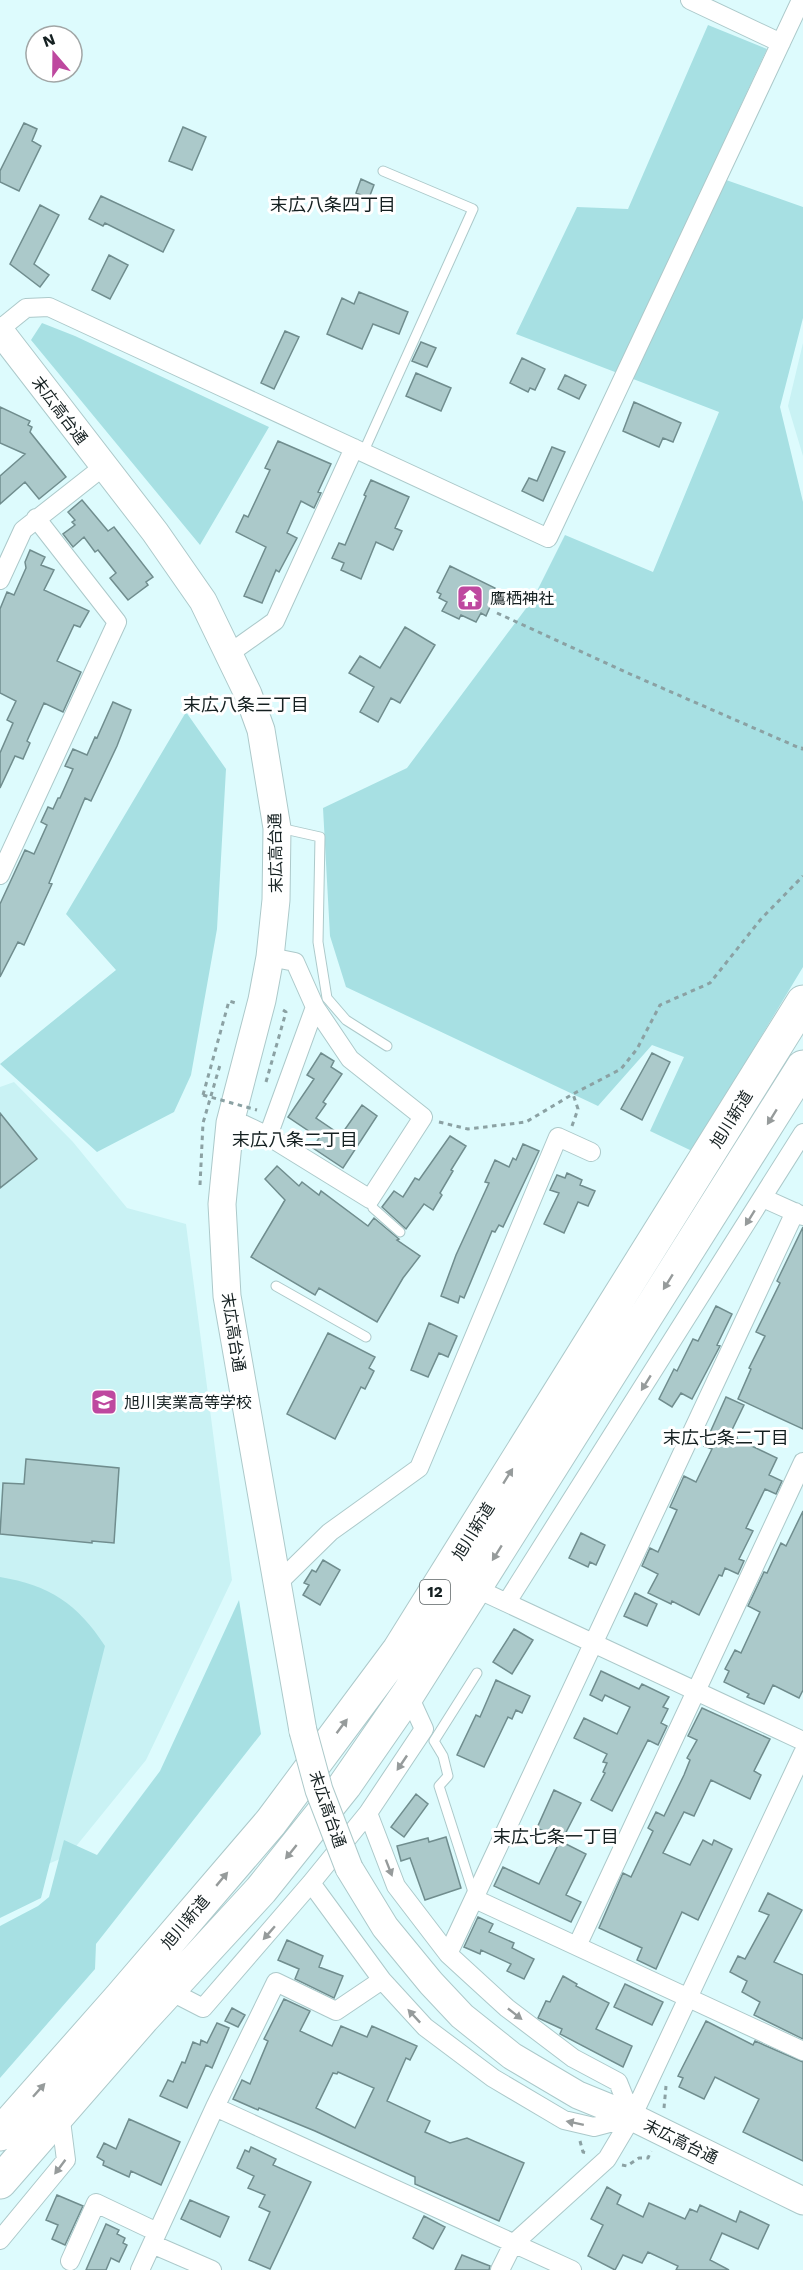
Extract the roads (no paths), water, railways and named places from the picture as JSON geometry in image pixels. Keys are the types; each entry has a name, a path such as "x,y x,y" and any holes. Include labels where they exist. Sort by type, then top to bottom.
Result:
{"highway":[{"name":"旭川新道","path":"0,2134 271,1822 399,1650 803,1002"},
{"name":"旭川新道","path":"0,2182 168,1990 261,1890 345,1785 408,1694 803,1067"}],"street":[{"path":"690,0 781,43"},
{"path":"0,330 26,308 49,307 548,538 800,1"},
{"name":"末広高台通","path":"0,330 155,532 203,601 230,653 261,730 277,828 276,900 270,957 222,1204 227,1296 303,1731 320,1790 349,1868 385,1927 431,1983 462,2016 512,2056 578,2095 632,2117 803,2201"},
{"path":"230,653 275,621 359,451"},
{"path":"0,580 23,530 103,467"},
{"path":"2,863 117,622 36,518"},
{"path":"238,1124 268,1136 370,1199 423,1117 350,1059 315,1007 295,962 270,957"},
{"path":"268,1136 315,1007"},
{"path":"507,1602 803,1133"},
{"path":"276,1585 330,1532 419,1468 558,1137 591,1152"},
{"path":"448,1954 593,1642 799,1214 763,1198"},
{"path":"577,1946 803,1462"},
{"path":"475,1588 803,1741"},
{"path":"168,1990 203,2008 368,1813 428,1737 408,1694"},
{"path":"500,2270 513,2244 607,2159 632,2117 803,1753"},
{"path":"368,1813 396,1886 448,1954 507,2008 573,2058 618,2082 632,2117"},
{"path":"311,1883 382,1980 425,2027 493,2078 564,2120 594,2127 632,2117"},
{"path":"475,1899 803,2051"},
{"path":"140,2270 276,1982 336,2011 382,1980"},
{"path":"215,2107 572,2270"},
{"path":"0,2240 66,2160 60,2111"},
{"path":"70,2261 96,2203 212,2270"}],"lane":[{"path":"359,451 472,209 383,171"},
{"path":"277,828 320,837 318,942 327,998 346,1020 387,1046"},
{"path":"370,1199 373,1208 400,1232"},
{"path":"276,1286 366,1337"},
{"path":"475,1899 439,1786 447,1776 443,1756 428,1737 477,1673"}],"place":[{"name":"鷹栖神社","path":"470,598"},
{"name":"旭川実業高等学校","path":"104,1402"}],"district":[{"name":"末広八条四丁目","path":"333,205"},
{"name":"末広八条三丁目","path":"246,705"},
{"name":"末広八条二丁目","path":"295,1140"},
{"name":"末広七条二丁目","path":"726,1438"},
{"name":"末広七条一丁目","path":"556,1837"}]}
